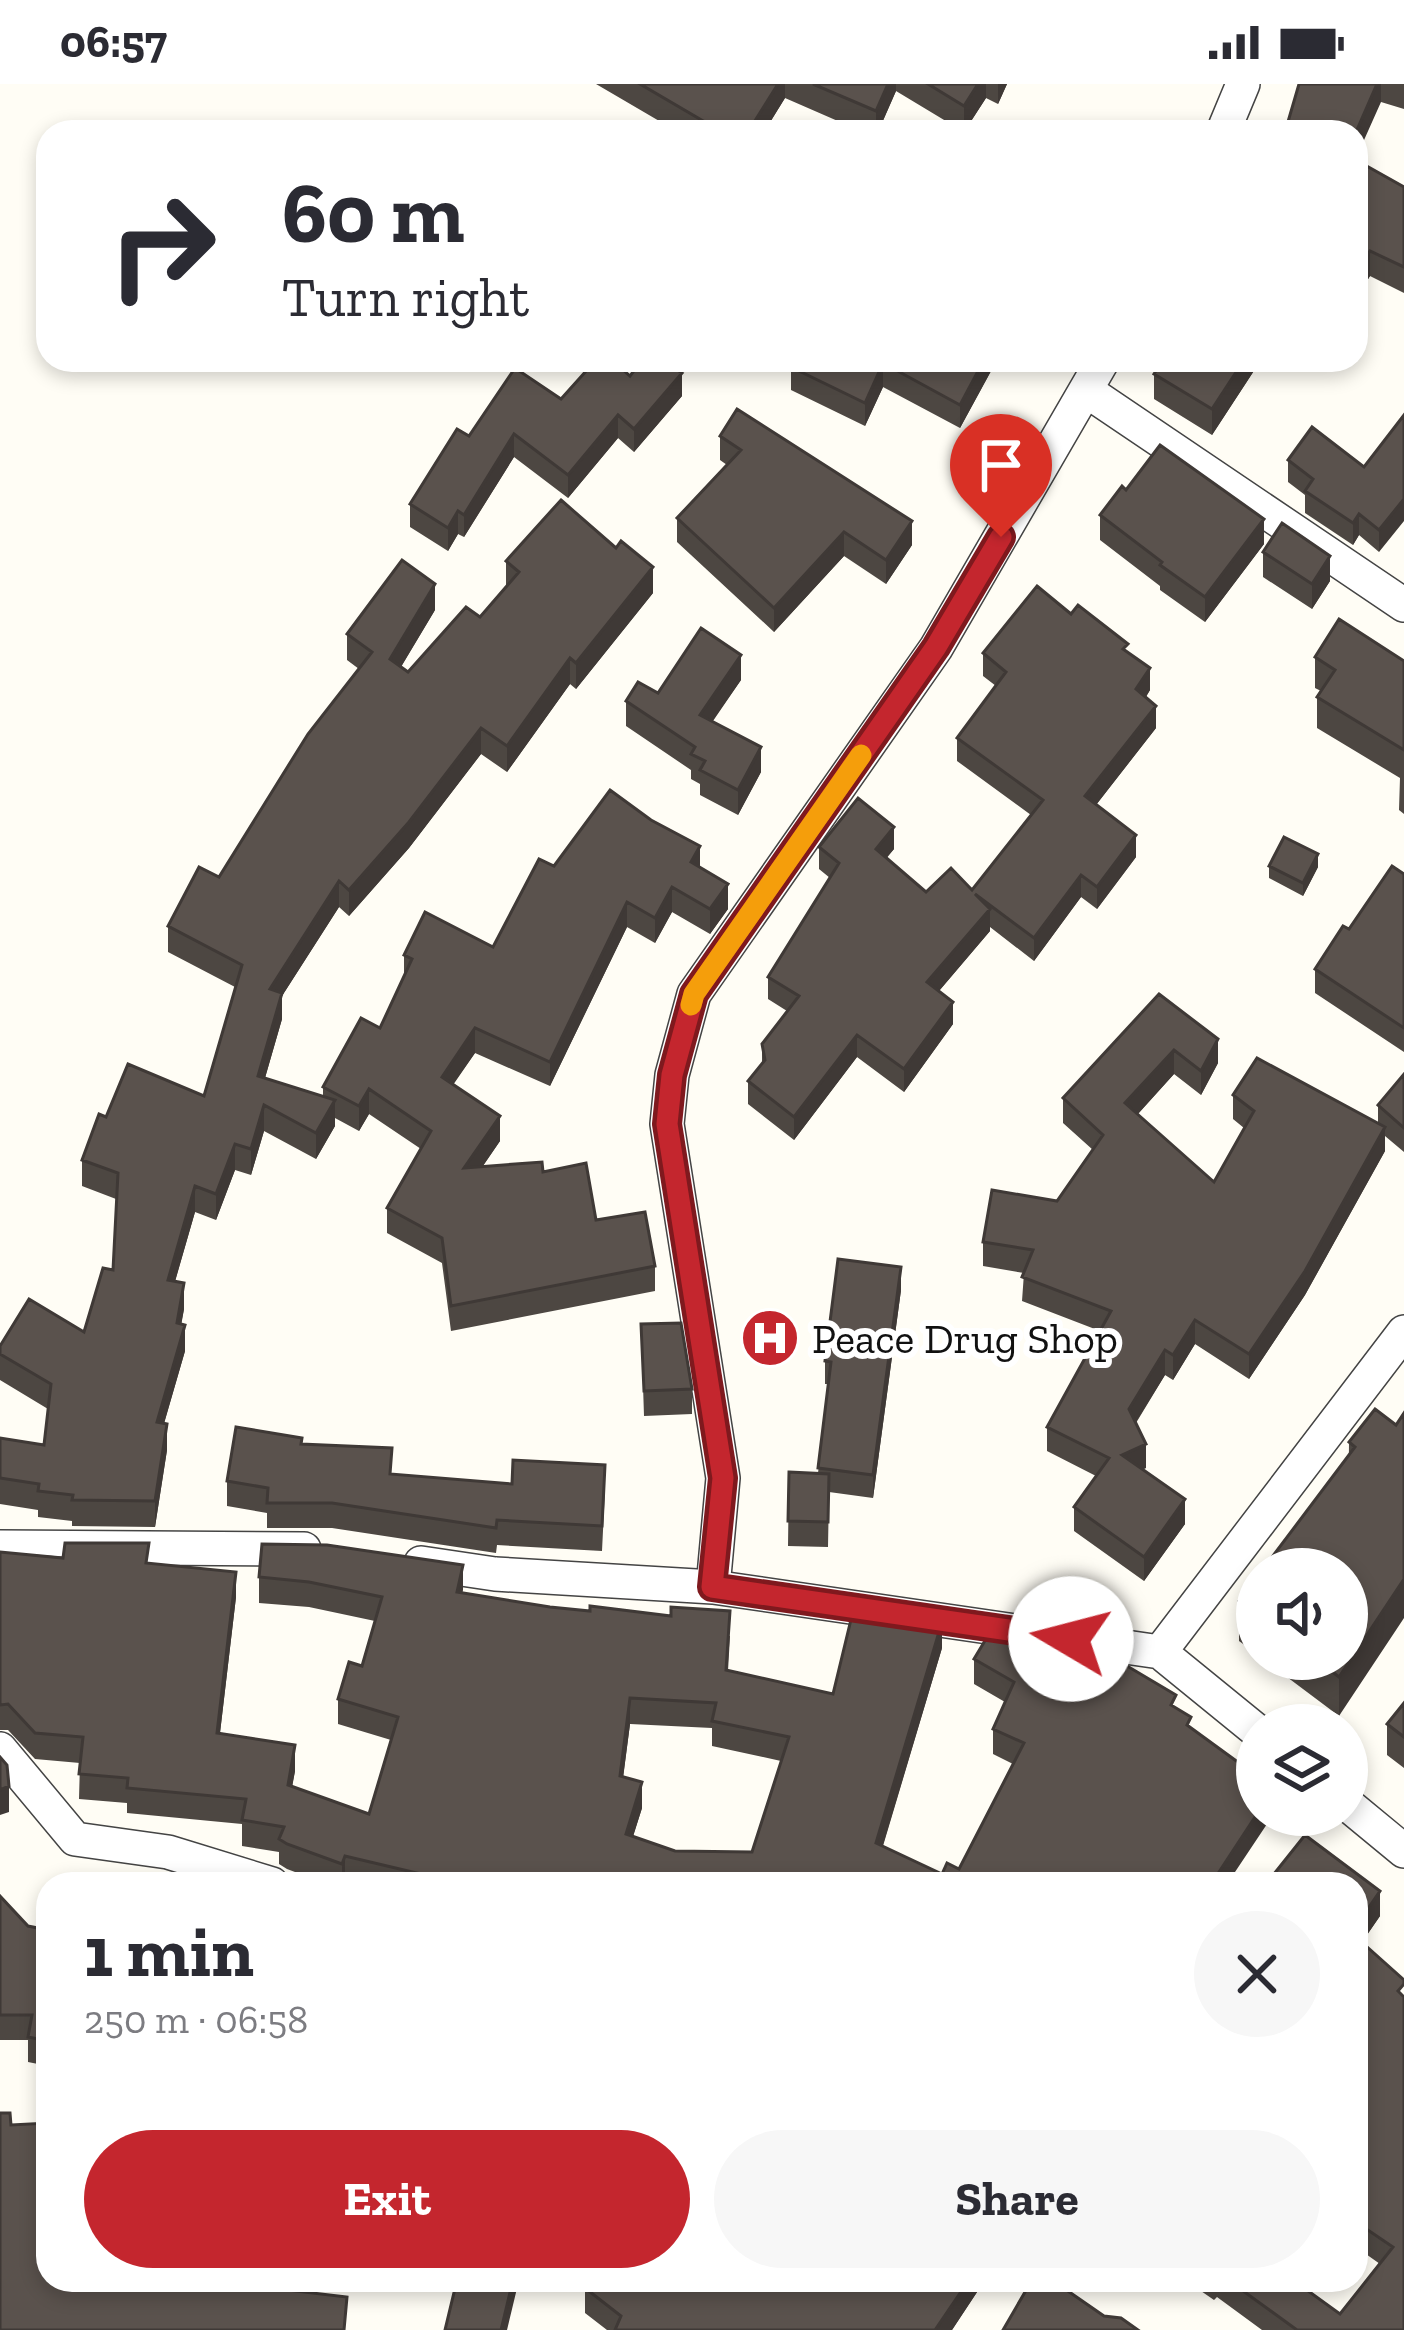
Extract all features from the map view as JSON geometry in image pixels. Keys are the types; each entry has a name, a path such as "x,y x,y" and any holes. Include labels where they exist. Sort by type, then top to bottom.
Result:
{"street":[{"path":"1228,120 1243,84"},
{"path":"712,1587 723,1478 667,1124 672,1075 694,994 936,647 1097,372"},
{"path":"1087,391 1404,605"},
{"path":"1160,1652 1404,1332"},
{"path":"0,1547 329,1549"},
{"path":"391,1558 495,1574 712,1587 1160,1652 1236,1714"},
{"path":"0,1749 75,1839 168,1852 233,1872"},
{"path":"1368,1821 1404,1851"}],"building":[{"path":"640,84 778,84 756,120 702,120"},
{"path":"813,84 888,84 876,111"},
{"path":"928,84 978,84 964,106"},
{"path":"1299,84 1377,84 1361,120 1288,120"},
{"path":"1368,167 1404,187 1404,267 1370,251 1368,254"},
{"path":"512,372 521,372 561,399 585,372 682,373 634,429 618,415 568,475 514,434 464,515 458,511 448,528 410,504 457,429 469,436"},
{"path":"801,372 879,372 865,403"},
{"path":"900,372 978,372 960,405"},
{"path":"1155,372 1236,372 1212,409"},
{"path":"737,409 912,521 886,560 844,532 774,608 677,518 741,450 720,436"},
{"path":"1404,415 1404,499 1379,530 1359,514 1353,523 1305,491 1313,479 1288,460 1312,427 1364,467"},
{"path":"1160,445 1264,519 1205,597 1100,515"},
{"path":"561,500 616,548 621,541 653,567 576,663 570,658 507,746 481,728 349,890 339,881 270,989 282,993 258,1076 335,1100 316,1133 264,1105 251,1149 235,1144 216,1194 195,1186 168,1280 184,1283 177,1323 185,1325 157,1422 167,1424 155,1501 72,1500 73,1495 38,1491 39,1484 0,1478 0,1438 44,1445 51,1384 0,1354 0,1346 29,1299 84,1332 103,1268 113,1270 118,1173 82,1160 99,1114 106,1117 128,1064 204,1096 242,965 168,926 199,867 219,877 308,734 372,652 347,634 402,560 435,584 390,659 408,672 466,607 480,617 519,572 506,561"},
{"path":"1282,523 1330,556 1312,584 1263,552"},
{"path":"1037,586 1071,614 1078,605 1150,668 1136,689 1156,706 1085,796 1136,835 1097,887 1081,875 1034,938 975,894 990,909 927,982 953,1002 904,1069 857,1035 794,1117 748,1081 765,1060 762,1044 799,996 768,977 839,863 819,847 858,798 894,827 876,849 926,892 951,868 972,890 1043,800 957,738 1006,672 983,653"},
{"path":"1339,619 1404,661 1404,750 1317,697 1335,670 1315,657"},
{"path":"701,628 741,655 700,715 761,747 738,790 700,770 705,761 691,754 695,747 626,701 638,682 658,693"},
{"path":"610,790 651,820 700,846 691,862 728,884 710,909 672,887 655,918 627,902 550,1062 475,1028 442,1077 500,1116 464,1168 542,1162 543,1172 586,1163 596,1220 645,1212 655,1266 451,1306 442,1238 387,1208 431,1131 369,1089 359,1106 323,1087 361,1018 380,1028 412,959 404,955 425,912 493,947 539,859 554,866"},
{"path":"1284,837 1318,854 1303,883 1269,866"},
{"path":"1392,866 1404,874 1404,1028 1315,969"},
{"path":"1159,994 1218,1039 1201,1071 1174,1050 1125,1103 1214,1182 1254,1111 1233,1095 1257,1058 1385,1127 1305,1271 1249,1354 1195,1320 1173,1355 1165,1350 1129,1409 1146,1444 1122,1455 1185,1499 1144,1557 1074,1507 1109,1458 1047,1427 1111,1311 1022,1277 1033,1250 983,1242 992,1190 1057,1201 1103,1135 1063,1098"},
{"path":"1404,1074 1404,1128 1378,1105"},
{"path":"838,1259 901,1267 873,1475 818,1468"},
{"path":"681,1323 692,1389 644,1391 641,1324"},
{"path":"1375,1409 1396,1425 1404,1413 1404,1579 1368,1633 1368,1548 1279,1548 1355,1447 1349,1442"},
{"path":"236,1427 302,1438 301,1444 392,1448 390,1474 512,1484 513,1460 605,1465 602,1526 497,1520 496,1528 332,1503 267,1503 268,1488 227,1481"},
{"path":"789,1472 829,1474 828,1522 788,1521"},
{"path":"65,1543 149,1543 146,1563 236,1572 217,1733 295,1745 288,1785 369,1814 398,1717 338,1699 349,1662 362,1666 382,1597 259,1577 262,1544 327,1545 463,1565 457,1592 550,1607 590,1611 590,1606 671,1616 671,1607 730,1611 726,1670 833,1694 855,1603 898,1610 942,1622 876,1843 938,1872 412,1872 345,1856 342,1864 279,1839 284,1827 242,1820 246,1799 127,1788 128,1778 79,1774 83,1737 35,1733 8,1704 0,1705 0,1552 63,1558","holes":["630,1698 716,1703 712,1721 789,1737 752,1852 675,1851 626,1834 642,1782 620,1776"]},
{"path":"995,1624 1044,1652 1050,1640 1111,1671 1117,1660 1176,1695 1171,1705 1191,1717 1187,1725 1236,1761 1236,1836 1243,1836 1219,1872 943,1872 947,1863 959,1869 1024,1743 993,1729 1014,1682 974,1659"},
{"path":"1404,1703 1404,1737 1387,1724"},
{"path":"0,1757 7,1765 9,1786 0,1790"},
{"path":"1306,1836 1355,1872 1276,1872"},
{"path":"1368,1882 1380,1891 1368,1908"},
{"path":"0,1896 28,1926 36,1928 36,2039 28,2037 32,2015 0,2015"},
{"path":"1368,1948 1404,1980 1398,1991 1404,1997 1404,2330 1297,2330 1245,2292 1310,2292 1340,2314 1357,2292 1368,2292 1368,2279 1393,2247 1368,2230"},
{"path":"0,2113 10,2113 11,2125 36,2124 36,2292 304,2292 347,2297 344,2330 0,2330"},
{"path":"454,2292 510,2292 501,2330 445,2330"},
{"path":"590,2292 961,2292 935,2330 615,2330 621,2316"},
{"path":"1025,2292 1069,2292 1104,2316 1121,2318 1138,2330 1003,2330"}],"slow traffic":[{"path":"691,1005 694,994 861,755"}],"place":[{"name":"Peace Drug Shop","path":"770,1338"}],"route":[{"path":"1001,537 936,647 694,994 672,1075 667,1124 723,1478 712,1587 1071,1639"}]}
